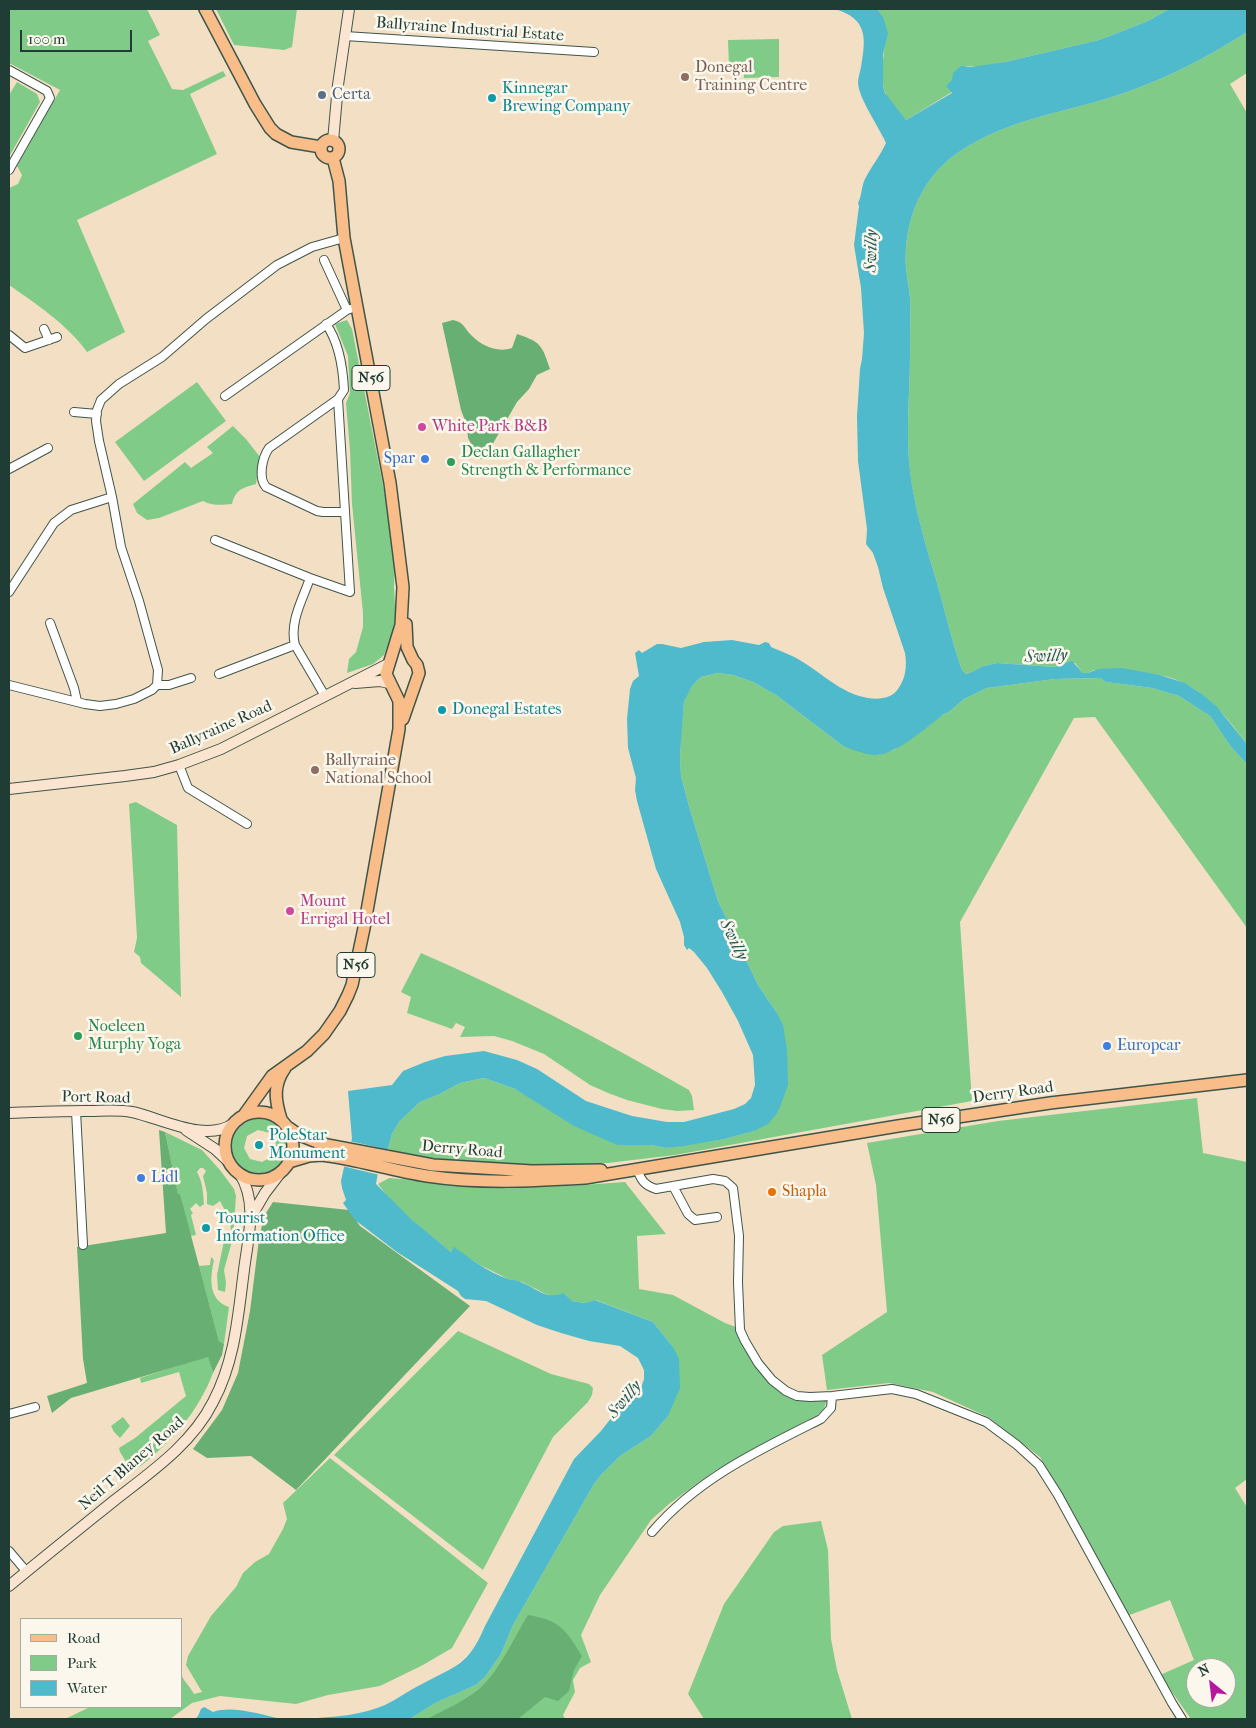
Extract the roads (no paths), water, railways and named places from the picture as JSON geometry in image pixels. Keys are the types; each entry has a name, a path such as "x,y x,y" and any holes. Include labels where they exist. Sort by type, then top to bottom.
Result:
{"main road":[{"path":"205,9 270,128 276,134 291,142 321,147"},
{"path":"321,147 327,140 333,140 349,9"},
{"name":"N56","path":"333,140 338,144 339,151 333,158 338,181 352,308 390,483 403,600 407,615 406,641 412,660 418,670 416,682 399,729"},
{"path":"321,147 323,155 333,158"},
{"name":"N56","path":"232,1124 244,1115 268,1079 306,1051 324,1034 344,1004 352,985 399,729 399,701 386,674 400,625 403,600"},
{"path":"389,664 394,658 403,656 412,660"},
{"name":"Ballyraine Road","path":"9,789 154,772 179,765 221,749 389,664"},
{"path":"350,684 380,682 404,689 416,682"},
{"name":"N56","path":"286,1067 278,1078 275,1092 281,1119 289,1128"},
{"name":"Derry Road","path":"289,1128 341,1153 395,1164 532,1171 637,1169 1050,1103 1247,1080"},
{"name":"N56","path":"244,1115 258,1111 281,1119"},
{"name":"Port Road","path":"9,1113 130,1112 181,1127"},
{"path":"181,1127 212,1130 226,1128 232,1124"},
{"path":"228,1161 225,1139 232,1124"},
{"path":"181,1127 210,1145 240,1174 250,1179 258,1180 270,1178 281,1172 289,1162 294,1146 289,1128"},
{"name":"Derry Road","path":"289,1162 314,1155 341,1153"},
{"name":"Neil T Blaney Road","path":"251,1218 265,1193 281,1172"},
{"name":"Neil T Blaney Road","path":"9,1586 172,1453 194,1431 206,1413 226,1373 234,1343 251,1218 248,1190 240,1174"}],"street":[{"name":"Ballyraine Industrial Estate","path":"345,36 594,52"},
{"path":"9,70 47,91 50,98 9,170"},
{"path":"9,685 100,706 134,699 152,690 157,685 158,670 139,601 121,548 99,441 96,421 101,400 110,390 162,357 206,319 277,265 312,247 344,238"},
{"path":"225,396 326,324 352,308 324,260"},
{"path":"326,324 334,337 344,390 338,399 269,448 264,458 261,478 262,483 266,487 317,511 345,512"},
{"path":"44,329 49,340"},
{"path":"9,335 26,348 57,337"},
{"path":"215,540 350,592 338,399"},
{"path":"74,412 97,414"},
{"path":"9,468 48,448"},
{"path":"9,592 54,522 72,510 112,497"},
{"path":"310,578 293,628 295,644 325,696"},
{"path":"50,623 77,701"},
{"path":"219,674 295,644"},
{"path":"157,685 168,685 191,678"},
{"path":"179,765 188,788 247,824"},
{"path":"76,1111 82,1245"},
{"path":"637,1169 640,1180 656,1189 713,1179 724,1181 733,1188 739,1236 740,1330 758,1363 772,1380 786,1391 797,1396 810,1397 892,1388 916,1394 986,1422 1040,1465 1182,1719"},
{"path":"673,1186 688,1214 695,1220 717,1217"},
{"path":"652,1532 665,1516 720,1472 821,1419 831,1408 832,1396"},
{"path":"9,1414 35,1407"},
{"path":"9,1551 26,1572"}],"water":[{"name":"Swilly","path":"835,9 877,9 883,17 888,33 883,55 883,86 885,93 906,120 952,93 946,86 952,80 953,73 961,66 971,67 1005,62 1099,40 1148,21 1169,9 1247,9 1247,32 1182,69 1130,91 1035,118 998,131 962,150 948,160 936,172 918,201 908,233 906,268 910,298 908,430 910,474 921,527 962,670 966,674 983,666 997,663 1055,667 1072,661 1083,673 1098,669 1122,668 1160,675 1185,683 1217,707 1247,744 1247,764 1231,747 1210,716 1179,696 1152,688 1106,682 1100,678 1055,679 987,688 964,699 903,745 877,755 855,751 843,746 776,695 753,682 733,675 718,673 701,677 692,686 684,702 680,755 681,776 718,901 758,985 783,1025 787,1050 788,1085 778,1112 768,1124 754,1131 725,1139 666,1148 651,1145 617,1145 574,1126 515,1089 484,1078 460,1083 420,1102 399,1122 392,1134 388,1149 382,1149 376,1184 411,1219 451,1252 454,1247 494,1273 521,1282 542,1293 557,1295 563,1293 572,1301 585,1303 595,1300 653,1322 673,1347 679,1359 680,1388 668,1416 651,1436 620,1456 594,1484 513,1625 501,1654 485,1677 476,1685 435,1703 410,1719 286,1719 336,1717 361,1713 385,1705 453,1668 467,1657 479,1639 574,1459 641,1388 644,1379 644,1370 638,1358 620,1346 589,1341 561,1333 537,1325 486,1301 465,1299 458,1291 397,1252 355,1220 343,1203 346,1200 341,1181 352,1139 348,1091 392,1085 403,1071 425,1062 445,1056 484,1051 517,1060 537,1069 586,1101 632,1116 667,1122 684,1122 734,1109 745,1104 751,1098 755,1085 753,1055 738,1021 707,968 694,952 689,948 687,950 684,945 680,922 656,869 637,801 635,790 636,778 628,748 627,719 630,689 633,681 639,676 635,653 639,650 642,653 657,644 681,648 704,642 732,640 759,645 765,642 769,643 771,647 802,661 845,690 873,698 887,697 893,694 901,685 904,676 906,667 905,653 873,553 866,544 867,529 858,461 857,416 864,333 861,288 854,245 858,203 864,182 886,143 859,90 858,81 864,47 862,31 854,18"},
{"path":"204,1707 213,1712 238,1710 282,1719 195,1719"}],"place":[{"name":"Donegal Training Centre","path":"685,77"},
{"name":"Certa","path":"322,95"},
{"name":"Kinnegar Brewing Company","path":"492,98"},
{"name":"White Park B&B","path":"422,427"},
{"name":"Spar","path":"425,459"},
{"name":"Declan Gallagher Strength & Performance","path":"451,462"},
{"name":"Donegal Estates","path":"442,710"},
{"name":"Ballyraine National School","path":"315,770"},
{"name":"Mount Errigal Hotel","path":"290,911"},
{"name":"Noeleen Murphy Yoga","path":"78,1036"},
{"name":"Europcar","path":"1107,1046"},
{"name":"PoleStar Monument","path":"259,1145"},
{"name":"Lidl","path":"141,1178"},
{"name":"Shapla","path":"772,1192"},
{"name":"Tourist Information Office","path":"206,1228"}]}
